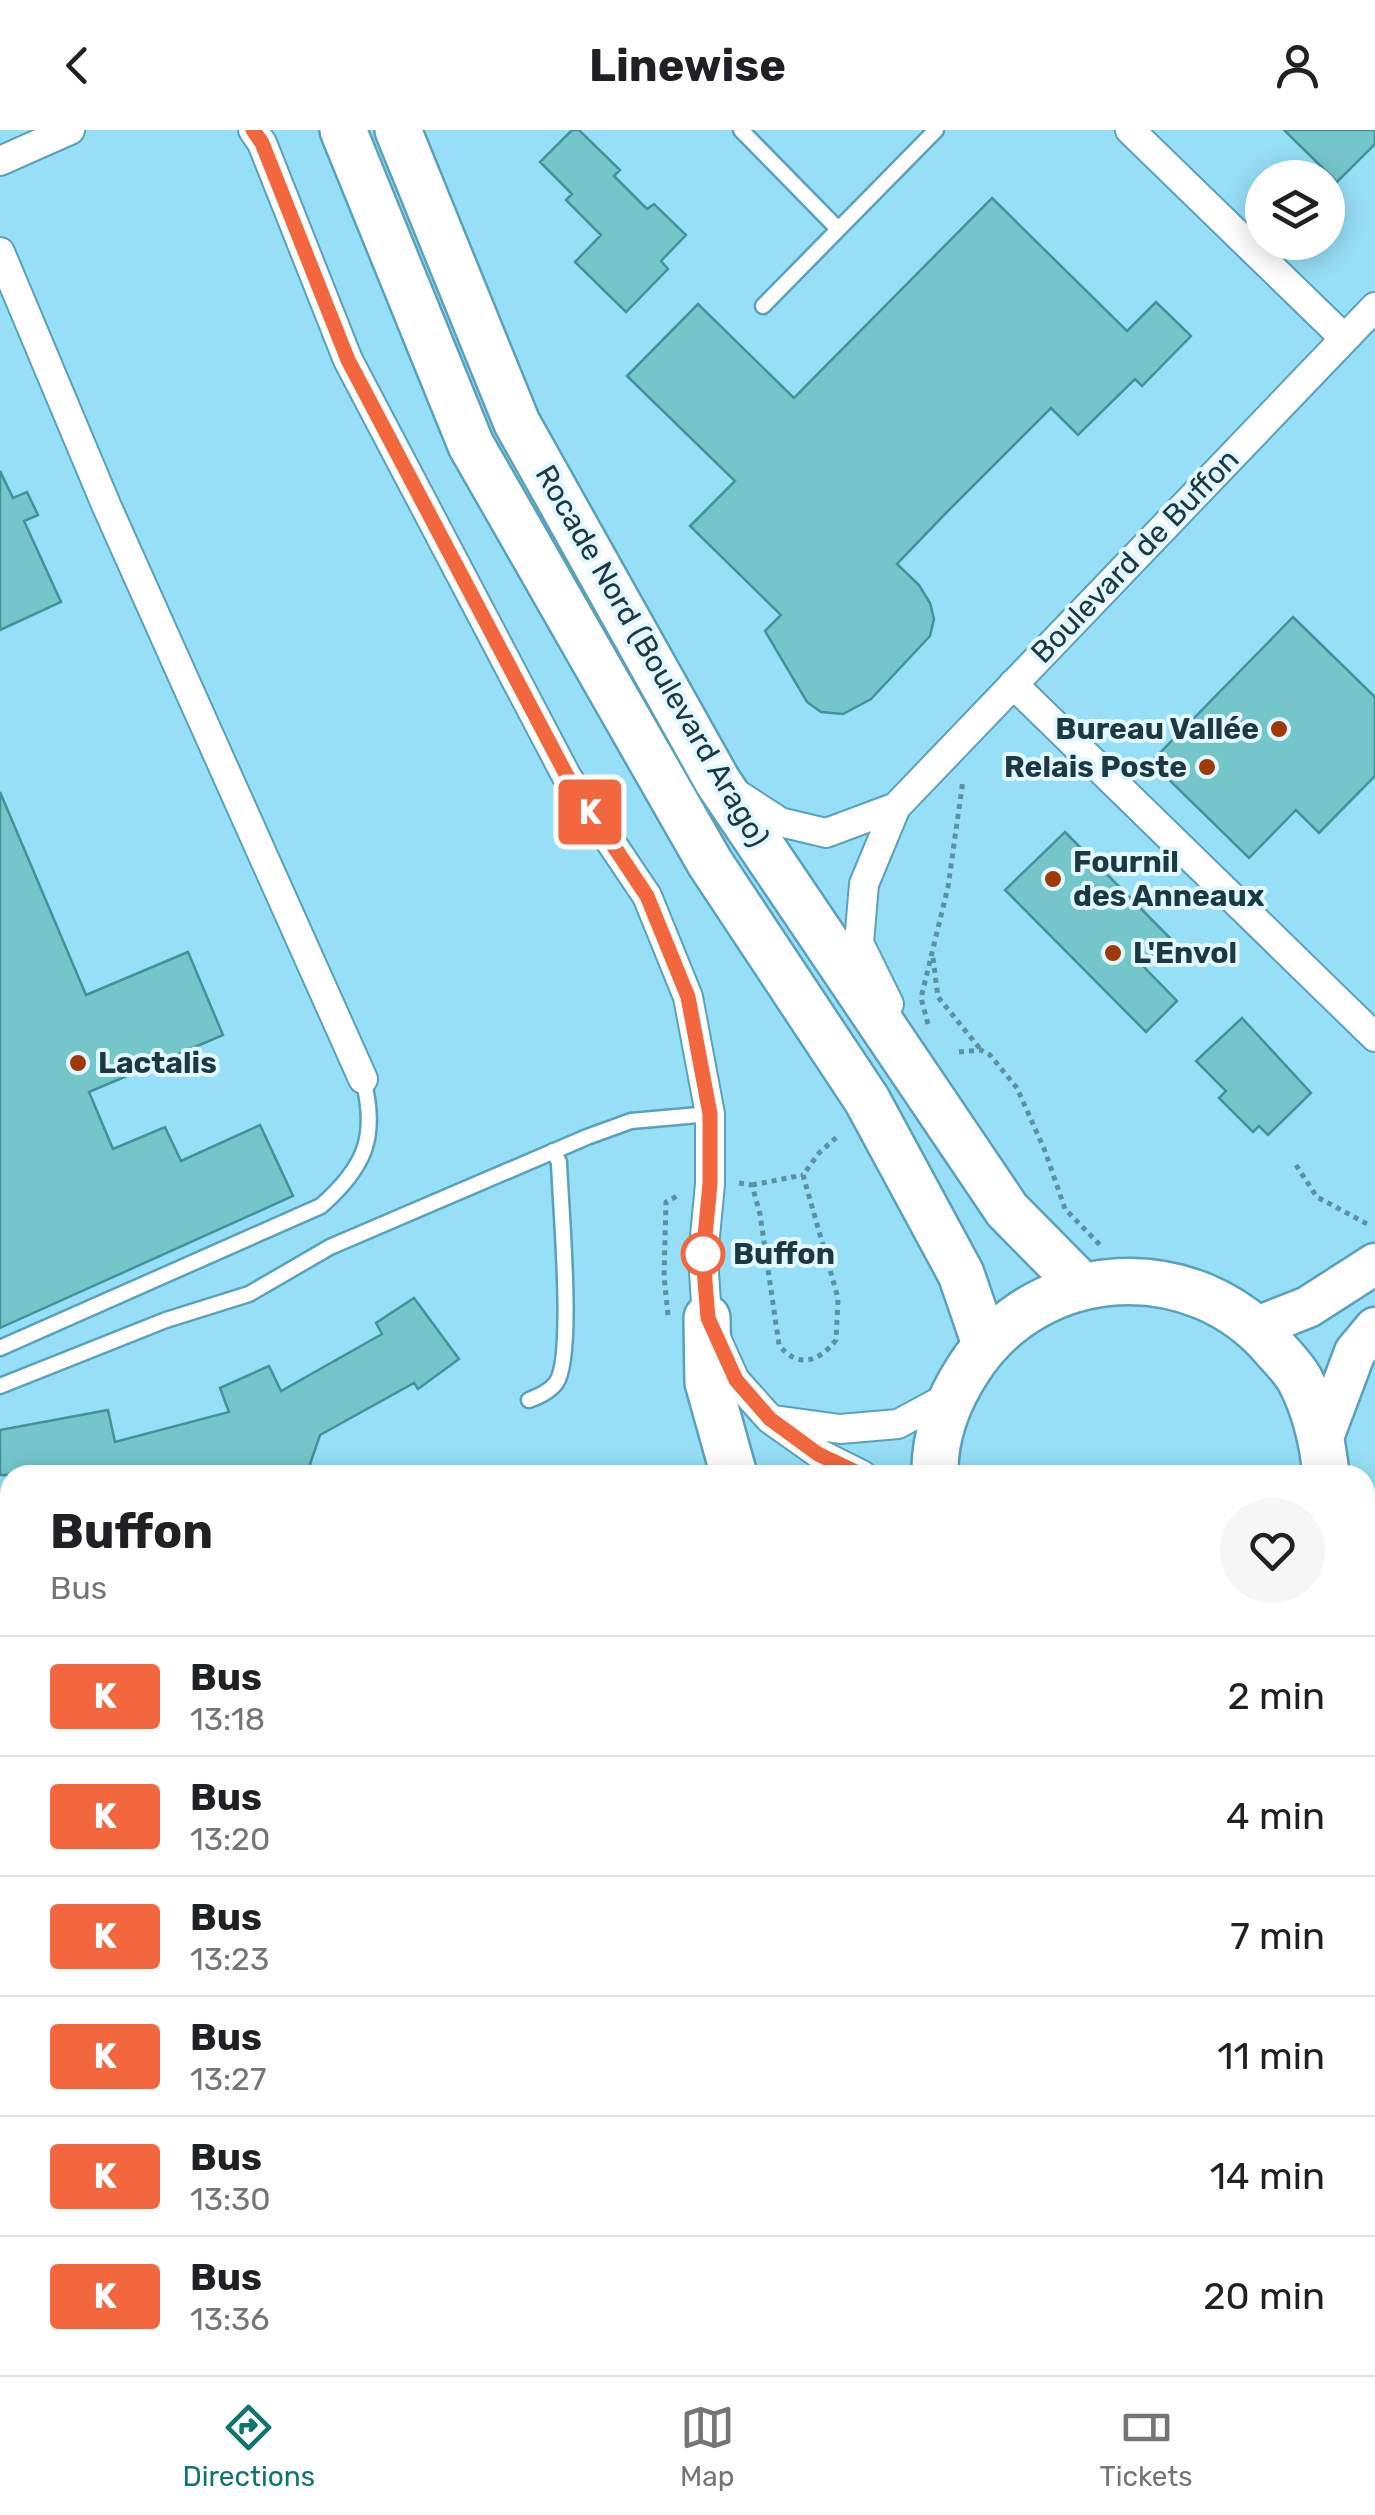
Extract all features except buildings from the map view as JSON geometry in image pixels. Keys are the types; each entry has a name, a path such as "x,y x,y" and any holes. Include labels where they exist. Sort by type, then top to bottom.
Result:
{"main road":[{"path":"343,130 471,445 710,863 867,1100 961,1274 984,1344"},
{"name":"Rocade Nord (Boulevard Arago)","path":"398,130 517,423 718,782 1006,1210 1092,1266"},
{"path":"1256,1327 1308,1307 1373,1245"},
{"path":"935,1465 934,1454 950,1396 984,1344 1029,1307 1092,1266 1128,1280 1174,1286 1218,1301 1256,1327 1299,1378 1324,1458"},
{"path":"708,1318 708,1382 731,1465"},
{"path":"1324,1458 1355,1352 1375,1328"}],"street":[{"path":"0,162 70,130"},
{"path":"252,130 262,143 348,360 567,776 647,896 688,997 710,1114 710,1184 703,1257 708,1318 736,1380 770,1419 818,1454 841,1465"},
{"path":"1130,130 1344,338"},
{"path":"0,252 107,507 363,1079"},
{"name":"Boulevard de Buffon","path":"896,806 1375,307"},
{"path":"1013,684 1375,1036"},
{"path":"718,782 780,822 826,833 896,806"},
{"path":"896,806 864,884 859,943 943,1118"},
{"path":"770,1419 840,1430 898,1424 950,1396"}],"lane":[{"path":"740,130 838,230"},
{"path":"763,306 930,136 913,130"},
{"path":"0,1348 322,1206 344,1186 362,1160 370,1132 370,1106 363,1079"},
{"path":"0,1386 166,1320 249,1294 330,1246 631,1121 710,1114"},
{"path":"529,1400 545,1394 557,1383 563,1368 559,1162 553,1151"}],"path":[{"path":"929,1028 921,998 955,852 962,781 972,770"},
{"path":"932,955 938,997 1017,1088 1092,1266"},
{"path":"959,1052 981,1050"},
{"path":"738,1182 752,1185 803,1175 819,1152 839,1135"},
{"path":"1296,1165 1317,1198 1373,1245"},
{"path":"752,1185 760,1214 779,1345 788,1356 801,1362 816,1359 836,1340 838,1298 803,1175"}],"bus line":[{"name":"K","path":"253,130 262,143 348,360 567,776 647,896 688,997 710,1114 710,1178 703,1257 708,1318 736,1380 770,1419 818,1454 841,1465"}],"place":[{"name":"Bureau Vallée","path":"1279,729"},
{"name":"Relais Poste","path":"1207,767"},
{"name":"Fournil des Anneaux","path":"1053,879"},
{"name":"L'Envol","path":"1113,953"},
{"name":"Lactalis","path":"78,1063"},
{"name":"Buffon","path":"703,1254"}]}
